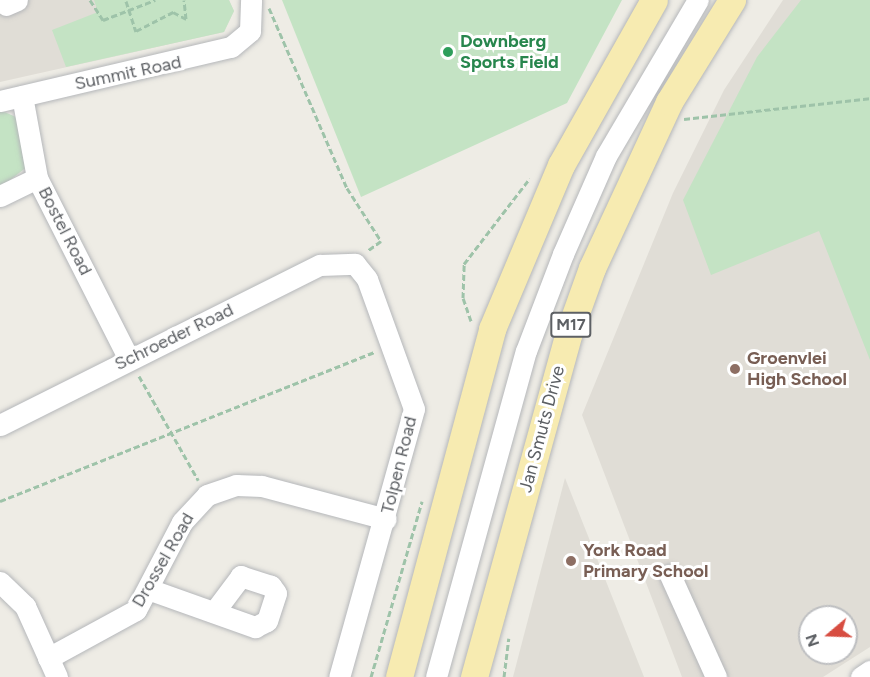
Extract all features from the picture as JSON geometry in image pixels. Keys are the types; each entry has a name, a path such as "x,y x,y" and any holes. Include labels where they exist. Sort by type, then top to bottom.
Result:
{"main road":[{"path":"399,677 504,297 561,165 654,0"},
{"name":"Jan Smuts Drive","path":"474,677 567,335 622,196 659,122 732,0"}],"street":[{"path":"436,677 526,351 563,254 606,156 698,0"},
{"name":"Summit Road","path":"0,101 219,52 250,31 252,3"},
{"name":"Bostel Road","path":"22,96 38,178 129,359"},
{"path":"0,196 38,178"},
{"name":"Tolpen Road","path":"339,677 386,519 414,409 367,279 351,262"},
{"name":"Schroeder Road","path":"0,425 320,265 351,262"},
{"name":"Drossel Road","path":"53,667 132,614 148,589 182,522 207,495 236,485 262,486 386,519"},
{"path":"670,575 716,677"},
{"path":"0,582 21,598 53,667"},
{"path":"148,589 214,612"},
{"path":"861,677 870,671"}],"path":[{"path":"90,0 100,19 155,0"},
{"path":"126,1 136,31 173,12 186,19 184,0"},
{"path":"252,3 273,8 347,188 381,241 351,262"},
{"path":"659,122 870,98"},
{"path":"0,501 170,429 392,345"},
{"path":"129,359 207,495"},
{"path":"371,677 409,533 427,493"}],"shaded area":[{"path":"0,0 229,0 234,11 224,32 0,82"},
{"name":"Groenvlei High School","path":"783,0 870,0 870,647 858,655 858,605 798,605 798,665 842,665 823,677 682,677 582,415 673,193 724,90"},
{"name":"York Road Primary School","path":"565,478 644,677 513,677"}],"green space":[{"path":"94,0 229,0 234,11 224,32 66,67 52,30 98,12"},
{"name":"Downberg Sports Field","path":"282,0 622,0 567,103 361,197"},
{"path":"801,0 870,0 870,360 819,231 711,275 683,200 757,57"},
{"path":"0,110 16,117 28,166 0,188"}],"place":[{"name":"Downberg Sports Field","path":"448,52"},
{"name":"Groenvlei High School","path":"735,369"},
{"name":"York Road Primary School","path":"571,561"}]}
